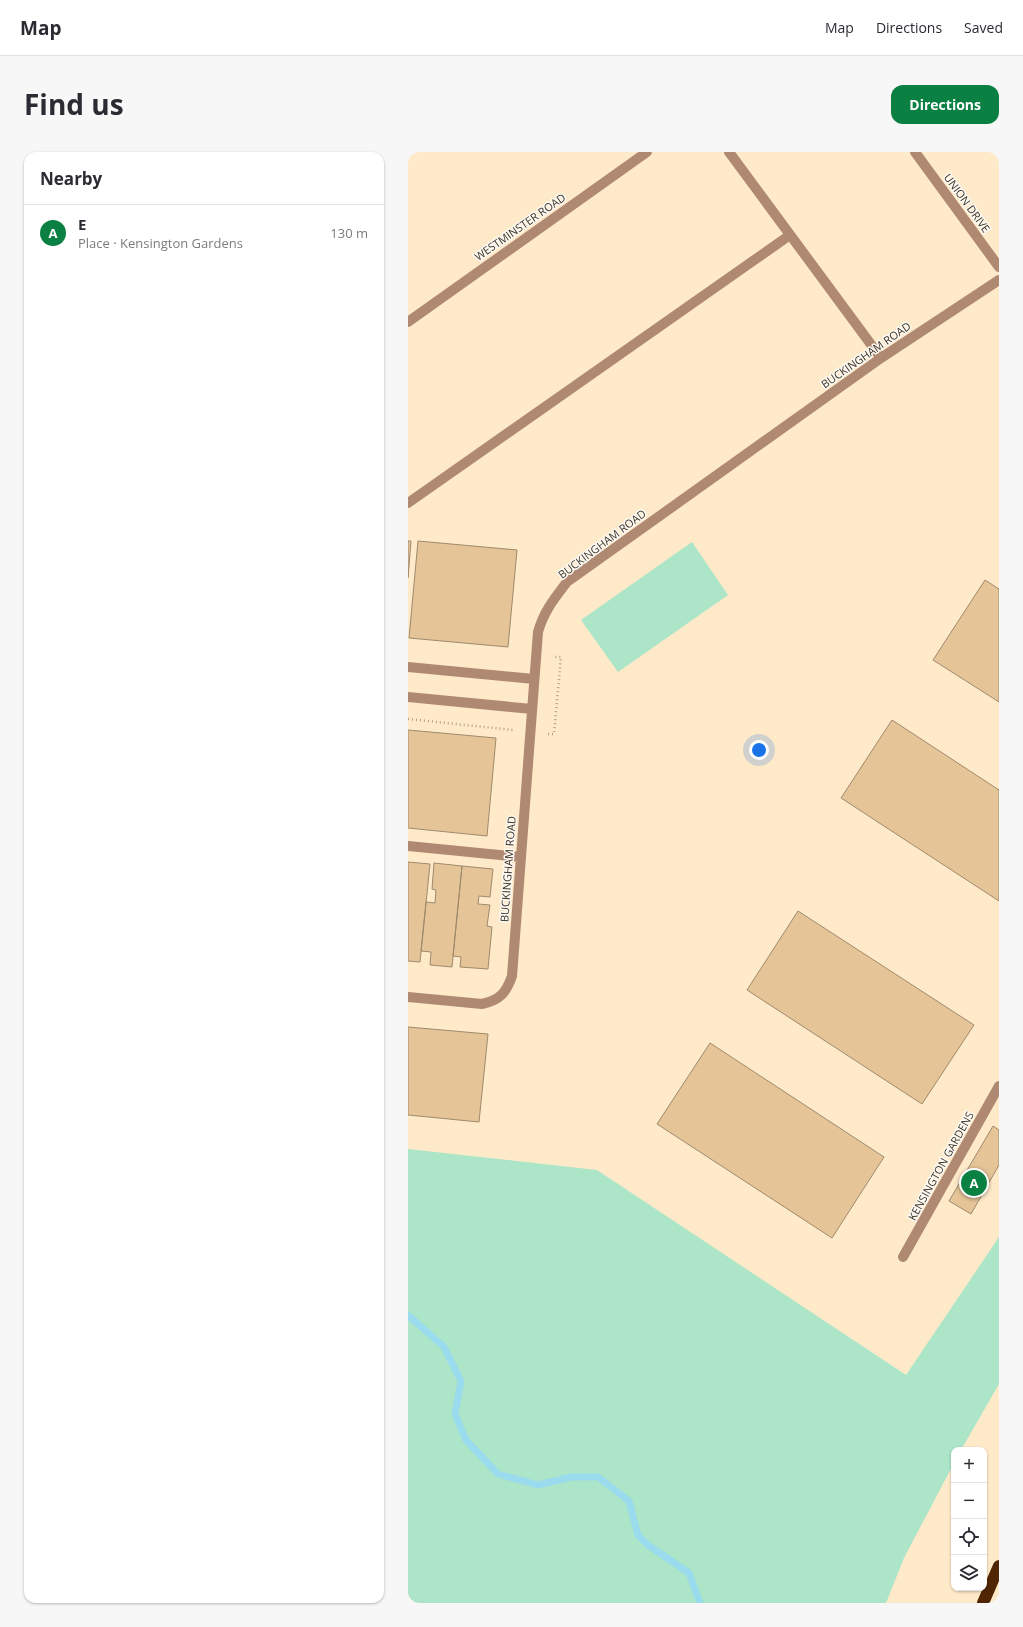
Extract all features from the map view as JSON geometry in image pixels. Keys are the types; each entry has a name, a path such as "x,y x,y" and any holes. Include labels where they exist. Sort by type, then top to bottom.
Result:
{"highway":[{"path":"983,1603 999,1566"}],"street":[{"name":"WESTMINSTER ROAD","path":"408,322 647,152"},
{"path":"729,152 880,358"},
{"name":"UNION DRIVE","path":"915,152 999,267"},
{"path":"408,503 790,235"},
{"name":"BUCKINGHAM ROAD","path":"408,997 482,1004 494,1002 508,988 512,976 538,632 543,616 567,582 880,358 999,280"},
{"path":"408,667 534,679"},
{"path":"408,697 532,709"},
{"path":"408,846 521,857"},
{"name":"KENSINGTON GARDENS","path":"903,1257 999,1086"}],"path":[{"path":"408,719 554,734"}],"green space":[{"path":"692,542 728,595 618,672 581,620"},
{"path":"408,1149 597,1170 906,1375 999,1237 999,1384 963,1447 951,1447 951,1469 904,1558 886,1603 408,1603"}],"building":[{"path":"408,541 411,541 408,578"},
{"path":"418,541 517,550 508,647 409,638"},
{"path":"985,580 999,589 999,702 933,660"},
{"path":"892,720 999,790 999,901 841,798"},
{"path":"408,730 496,738 487,836 408,828"},
{"path":"408,862 430,864 420,962 408,961"},
{"path":"434,863 462,866 452,967 430,965 431,952 421,951 426,902 435,903 436,890 432,889"},
{"path":"462,866 493,869 490,897 479,896 478,904 490,905 487,926 492,927 488,969 460,967 461,957 453,956"},
{"path":"798,911 974,1025 922,1104 747,990"},
{"path":"408,1027 488,1034 479,1122 408,1115"},
{"path":"710,1043 884,1157 832,1238 657,1124"},
{"path":"993,1126 999,1130 999,1165 971,1214 949,1201"}],"waterway":[{"path":"408,1315 444,1347 461,1381 455,1414 466,1440 498,1474 538,1485 571,1477 598,1477 629,1501 638,1535 648,1545 689,1573 700,1603"}],"place":[{"name":"E","path":"974,1183"}]}
